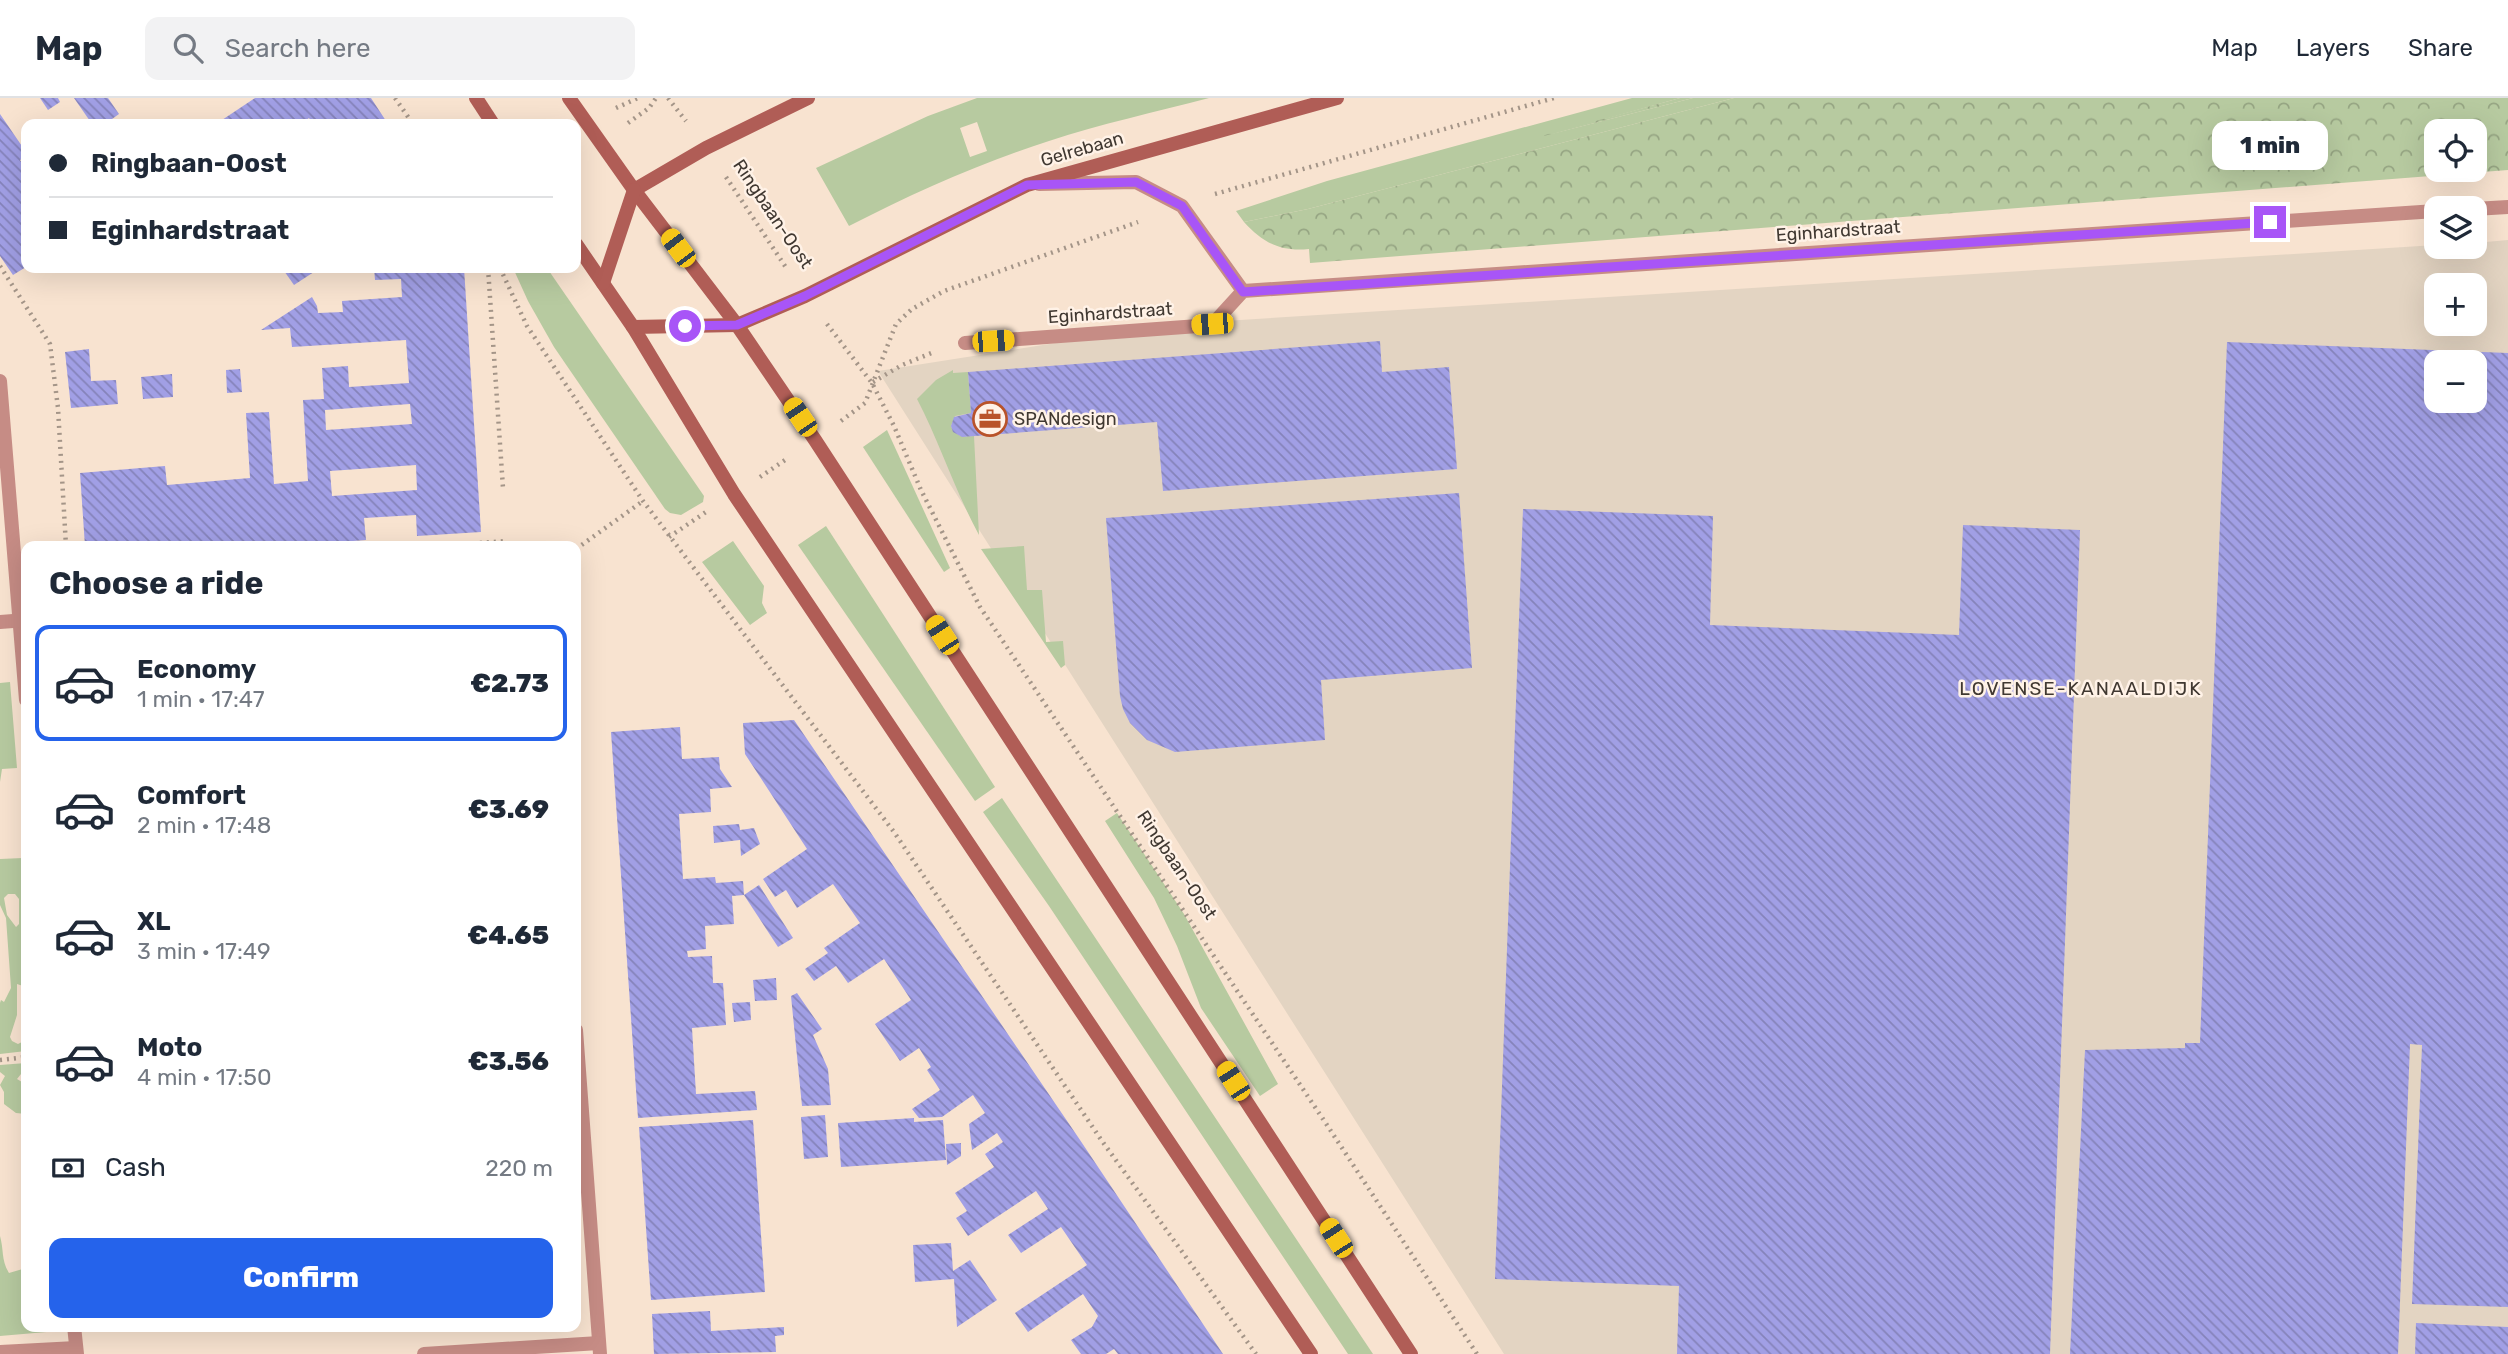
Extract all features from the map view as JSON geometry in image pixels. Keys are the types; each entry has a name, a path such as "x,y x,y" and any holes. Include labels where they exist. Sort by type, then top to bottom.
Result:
{"main road":[{"path":"476,98 491,119"},
{"path":"569,98 634,190 737,325 815,440 1411,1354"},
{"path":"603,283 634,190 706,148 808,98"},
{"name":"Gelrebaan","path":"737,325 805,296 1027,185 1337,98"},
{"path":"581,251 633,327 734,494 1311,1354"},
{"path":"633,327 737,325"}],"street":[{"path":"1027,185 1136,182 1182,206 1243,292"},
{"path":"2487,208 2508,207"},
{"name":"Eginhardstraat","path":"965,343 1212,324 1243,292 2424,212"},
{"path":"0,381 21,599"},
{"path":"0,622 21,620"},
{"path":"424,1354 600,1348 581,1097"},
{"path":"0,1352 76,1351 75,1332"}],"path":[{"path":"395,98 410,119"},
{"name":"Ringbaan-Oost","path":"668,98 706,148 805,296 872,383 921,490 980,607 1477,1354"},
{"path":"0,266 50,344 58,408 66,541"},
{"path":"488,273 503,488"},
{"path":"502,273 527,326 643,501 894,832 1102,1141 1256,1354"},
{"path":"669,537 815,440 865,403 872,383 927,353 965,343"},
{"path":"581,545 643,501"},
{"path":"0,1060 21,1058"}],"shaded area":[{"path":"2508,240 2508,1354 1504,1354 878,371 1176,324 2424,246 2424,259 2487,259 2487,242"}],"green space":[{"path":"977,98 1209,98 1088,129 1023,150 947,179 849,226 816,168 928,116","holes":["977,122 987,151 970,157 960,128"]},
{"path":"1632,98 1680,98 1551,134 1693,98 1734,98 1308,209 1244,222 1236,211 1327,181"},
{"path":"1680,98 1693,98 1489,150"},
{"path":"1734,98 2508,98 2508,170 2487,172 2487,119 2424,119 2424,177 1310,263 1309,249 1290,249 1273,244 1258,236 1244,222 1308,209"},
{"path":"515,273 550,273 704,496 703,502 681,515 665,509 554,347"},
{"path":"953,370 953,373 968,372 971,413 955,416 951,426 960,436 974,436 979,535 917,399 936,380"},
{"path":"887,430 950,568 944,572 863,447"},
{"path":"826,526 995,787 975,801 798,545"},
{"path":"733,541 764,586 762,603 767,613 750,625 702,562"},
{"path":"1024,546 1027,590 1042,590 1046,642 1063,641 1065,665 1061,668 981,549"},
{"path":"10,682 17,768 2,769 0,782 0,683"},
{"path":"1002,798 1373,1354 1348,1354 1049,906 983,812"},
{"path":"1117,813 1184,914 1278,1084 1260,1096 1201,1008 1177,946 1154,898 1105,821"},
{"path":"21,858 21,985 17,984 17,1015 10,1037 18,1044 21,1042 21,1052 0,1054 0,1003 1,1000 4,1002 11,988 6,918 0,905 0,859","holes":["8,894 15,894 19,899 19,924 16,927 7,915 4,898"]},
{"path":"21,1063 21,1074 17,1079 21,1081 21,1114 4,1104 4,1092 0,1085 5,1076 0,1072 0,1065"},
{"path":"0,1236 9,1273 21,1269 21,1332 46,1332 0,1336"}],"building":[{"path":"40,98 58,98 60,102 48,110"},
{"path":"74,98 108,98 119,114 112,119 89,119"},
{"path":"255,98 371,98 385,119 309,118 224,119"},
{"path":"0,114 21,145 21,270 13,275 0,256"},
{"path":"286,273 312,273 294,285"},
{"path":"374,273 464,273 481,532 417,536 416,515 364,518 366,540 85,541 80,473 165,466 167,485 250,478 246,413 269,412 274,484 308,481 303,400 324,399 322,368 348,366 349,387 409,383 406,340 292,347 290,328 261,330 312,297 318,313 343,312 342,301 402,297 401,279 375,280","holes":["410,404 412,424 326,430 325,410","416,465 417,490 332,496 330,471"]},
{"path":"1380,341 1382,372 1449,367 1457,469 1163,491 1157,422 962,437 953,432 951,426 954,417 971,413 968,372"},
{"path":"2227,342 2431,350 2424,350 2424,413 2487,413 2487,352 2508,353 2508,1307 2412,1304 2422,1045 2410,1044 2398,1354 2070,1354 2085,1050 2185,1048 2185,1043 2200,1043"},
{"path":"89,349 91,381 116,380 118,404 71,408 65,352"},
{"path":"240,369 242,392 227,393 226,370"},
{"path":"172,374 173,397 143,399 141,377"},
{"path":"1459,493 1472,668 1321,680 1325,740 1175,752 1147,740 1130,723 1120,696 1106,518"},
{"path":"1523,509 1713,516 1710,625 1959,635 1963,525 2080,530 2050,1354 1677,1354 1679,1286 1495,1279"},
{"path":"794,720 1223,1354 1118,1354 1114,1349 1106,1354 1081,1354 1071,1340 1092,1327 1098,1316 1083,1294 1028,1332 1015,1313 1087,1265 1061,1227 1021,1253 1008,1235 1048,1209 1036,1191 968,1236 956,1218 967,1211 955,1193 994,1167 985,1154 1003,1142 997,1133 972,1150 969,1124 985,1113 973,1095 942,1117 919,1118 912,1109 940,1090 927,1070 931,1067 919,1048 900,1061 875,1024 911,1000 884,959 848,983 836,966 814,981 805,969 828,953 824,948 860,923 833,884 797,908 786,890 775,897 763,879 807,849 745,754 743,723"},
{"path":"680,727 682,759 719,757 720,769 732,787 710,789 711,812 679,814 683,879 715,877 716,883 743,881 744,895 732,896 734,924 705,926 706,949 687,951 688,957 712,956 713,983 723,983 726,1025 692,1028 696,1094 755,1091 757,1110 638,1118 611,732"},
{"path":"739,824 740,830 754,828 760,844 741,856 740,840 714,843 713,826"},
{"path":"759,885 793,938 778,947 744,895"},
{"path":"776,978 777,1000 755,1001 753,980"},
{"path":"797,993 822,1029 813,1035 828,1069 831,1105 802,1106 791,996"},
{"path":"750,1002 751,1020 734,1022 732,1003"},
{"path":"825,1115 828,1157 804,1159 801,1117"},
{"path":"914,1118 914,1122 943,1120 946,1160 841,1167 838,1123"},
{"path":"753,1120 765,1292 651,1300 639,1127"},
{"path":"961,1143 961,1156 947,1165 946,1144"},
{"path":"951,1243 953,1271 970,1260 997,1300 957,1327 954,1279 915,1282 913,1245"},
{"path":"710,1311 711,1331 784,1327 784,1335 775,1336 776,1352 654,1354 652,1314"},
{"path":"2416,1323 2508,1327 2508,1354 2415,1354"}],"place":[{"name":"SPANdesign","path":"990,419"}],"district":[{"name":"LOVENSE-KANAALDIJK","path":"2081,688"}],"route":[{"path":"685,326 737,325 805,296 1027,185 1136,182 1182,206 1243,292 2270,222"}]}
